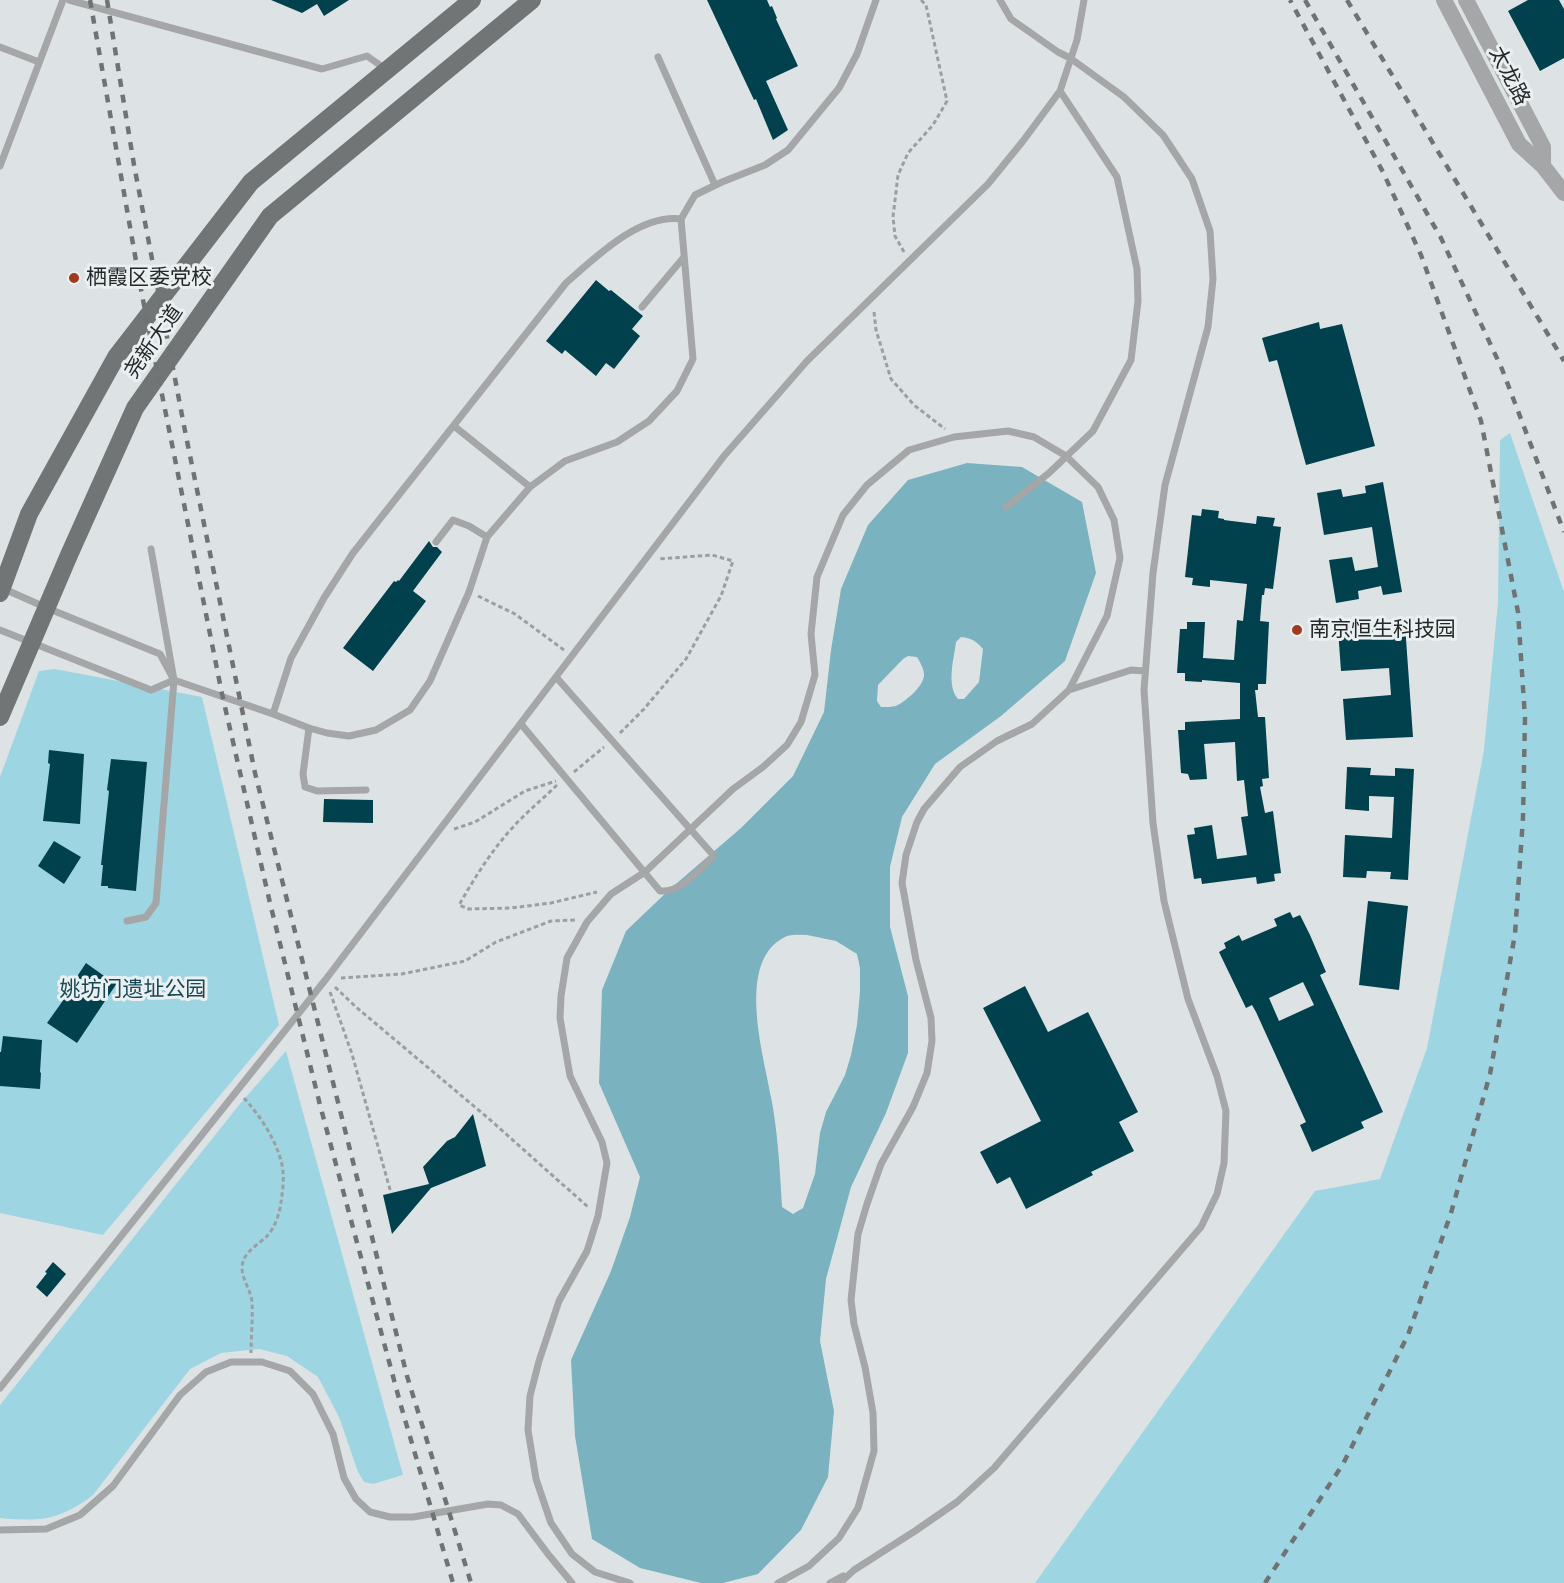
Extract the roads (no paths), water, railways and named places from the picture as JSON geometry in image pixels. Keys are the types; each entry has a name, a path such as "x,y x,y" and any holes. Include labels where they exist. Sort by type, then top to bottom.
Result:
{"main road":[{"name":"尧新大道","path":"1,589 29,514 116,357 251,182 472,0"},
{"name":"尧新大道","path":"0,717 135,408 270,216 532,0"}],"street":[{"name":"太龙路","path":"1444,0 1519,144 1543,166 1564,193"},
{"name":"太龙路","path":"1466,0 1543,147 1543,166"}],"lane":[{"path":"0,166 63,0"},
{"path":"69,0 322,69 367,56 387,70"},
{"path":"0,630 151,690 174,680 327,733 349,736 376,730 410,710 430,681 469,592 487,537 530,487 565,461 617,442 649,421 676,391 693,359 681,219 695,195 765,165 788,150 838,88 857,54 876,0"},
{"path":"830,1583 854,1570 957,1502 994,1468 1201,1227 1217,1194 1224,1163 1226,1112 1217,1076 1188,999 1164,901 1153,823 1144,690 1153,573 1165,484 1208,327 1213,279 1210,231 1192,179 1163,135 1124,97 1011,19 999,0"},
{"path":"0,1388 326,979 724,456 807,361 988,184 1023,141 1060,91 1077,40 1084,0"},
{"path":"0,47 39,62"},
{"path":"658,57 715,185"},
{"path":"1005,507 1049,472 1093,431 1131,360 1138,301 1137,269 1117,177 1060,91"},
{"path":"273,714 291,658 353,553 566,283 596,257 638,227 668,218 681,219"},
{"path":"642,307 684,257"},
{"path":"454,426 530,487"},
{"path":"630,1583 595,1572 572,1554 551,1523 536,1479 528,1430 530,1396 539,1361 559,1301 587,1251 598,1216 607,1163 602,1142 570,1076 560,1018 567,958 587,922 611,894 645,872 733,789 763,767 787,745 801,722 814,675 811,634 818,577 843,515 867,485 909,450 954,436 1008,431 1034,437 1066,456 1098,487 1114,520 1120,558 1107,616 1069,690 1032,724 997,741 960,767 924,809 917,822 906,855 902,883 916,960 931,1018 932,1041 927,1073 913,1107 881,1164 867,1204 858,1234 851,1300 873,1413 874,1451 858,1508 839,1538 809,1566 778,1583"},
{"path":"436,542 453,520 487,537"},
{"path":"127,921 146,917 156,903 174,680 151,549"},
{"path":"1,589 160,654 174,680"},
{"path":"1069,690 1131,670 1145,670"},
{"path":"521,724 660,891 667,892 681,885 714,856 556,676"},
{"path":"309,728 303,774 305,787 317,790 366,790"},
{"path":"0,1530 46,1529 80,1515 113,1486 180,1395 206,1372 231,1362 262,1362 290,1371 313,1394 333,1434 344,1478 356,1499 370,1512 390,1517 413,1516 488,1504 501,1505 518,1514 572,1583"},
{"path":"840,1583 854,1570"}],"railway":[{"path":"90,0 142,295 222,694 320,1105 401,1406 453,1583"},
{"path":"107,0 134,165 186,436 255,773 407,1376 471,1583"},
{"path":"1265,1583 1343,1464 1408,1335 1451,1213 1490,1074 1515,934 1523,818 1525,718 1518,612 1481,421 1421,255 1383,172 1290,0"},
{"path":"1305,0 1441,238 1502,369 1564,532"},
{"path":"1347,0 1564,361"}],"place":[{"name":"栖霞区委党校","path":"74,278"},
{"name":"南京恒生科技园","path":"1297,630"}],"park label":[{"name":"姚坊门遗址公园","path":"133,990"}]}
